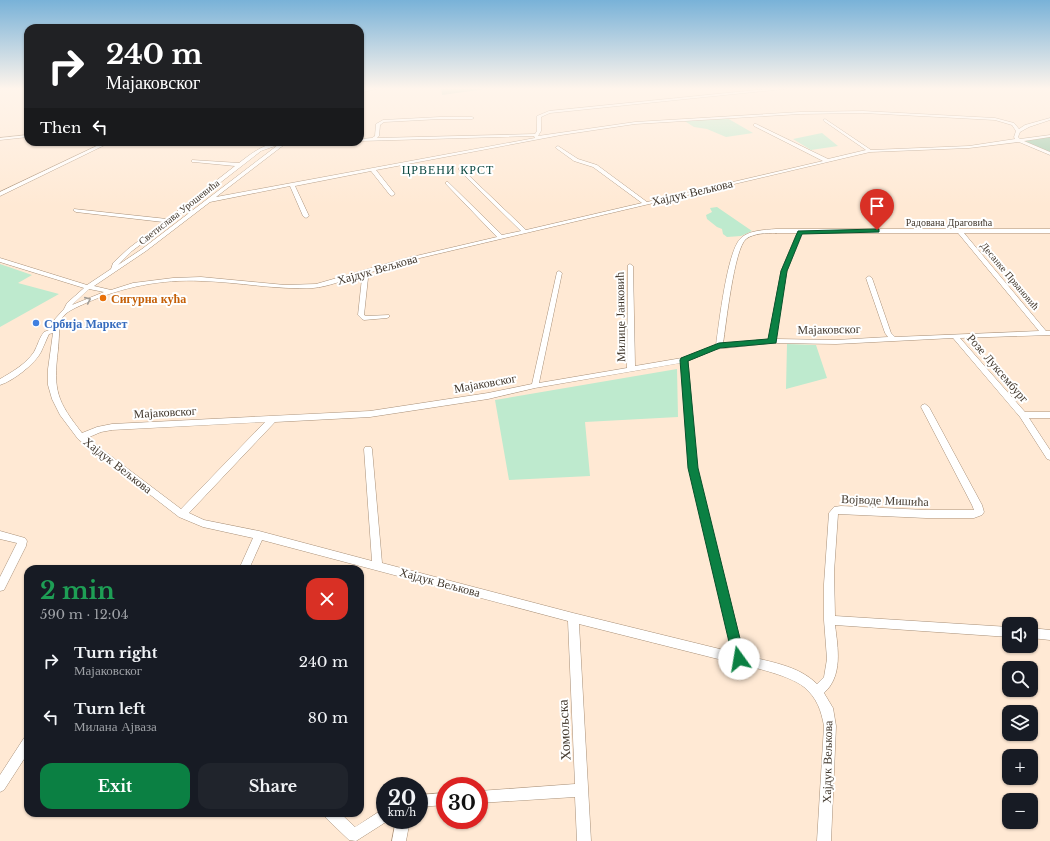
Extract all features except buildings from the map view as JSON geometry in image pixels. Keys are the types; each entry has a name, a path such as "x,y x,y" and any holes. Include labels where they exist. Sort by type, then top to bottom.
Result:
{"street":[{"path":"374,139 377,136 378,127"},
{"path":"536,137 539,131 539,127"},
{"path":"210,200 374,170 536,137 600,127"},
{"path":"761,127 827,160"},
{"path":"836,127 870,151"},
{"path":"1015,127 1018,131"},
{"path":"1025,127 1018,131 1016,137 1018,140 1050,154"},
{"path":"0,139 24,136"},
{"name":"Хајдук Вељкова","path":"824,841 830,726 827,708 817,692 808,683 794,674 739,659 573,618 259,535 203,523 182,514 81,437 64,415 52,386 56,329 60,315 68,309 108,292 155,281 201,279 301,287 316,286 405,260 870,151 969,147 1050,136"},
{"path":"364,140 536,137"},
{"path":"0,194 101,146"},
{"name":"Светислава Урошевића","path":"114,269 115,264 118,261 169,220 239,165 265,147 270,146"},
{"name":"Светислава Урошевића","path":"68,309 67,306 88,287 131,259 210,200 252,166 281,146"},
{"path":"558,147 576,160 595,166 646,203"},
{"name":"Светислава Урошевића","path":"194,161 252,166"},
{"path":"461,169 525,232"},
{"path":"374,170 392,194"},
{"path":"448,183 500,238"},
{"path":"292,185 306,216"},
{"path":"76,210 181,222"},
{"name":"Радована Драговића","path":"719,346 734,265 740,242 751,235 762,232 877,230 960,232 1050,231"},
{"path":"773,341 772,336 784,271 800,232"},
{"name":"Десанке Првановић","path":"960,232 1047,333"},
{"path":"0,260 108,292"},
{"name":"Милице Јанковић","path":"630,266 631,369"},
{"path":"362,272 364,278 361,315 364,318 387,316"},
{"path":"535,386 559,273"},
{"path":"869,278 888,333 892,338"},
{"path":"0,383 24,367 34,357 46,333 56,329"},
{"name":"Мајаковског","path":"81,437 100,429 112,427 370,414 488,396 535,386 684,360 719,346 773,341 836,342 892,338 1047,333"},
{"name":"Розе Луксембург","path":"955,336 1023,415 1050,457"},
{"path":"684,360 693,468 739,659"},
{"name":"Војводе Мишића","path":"817,692 824,687 830,676 832,652 829,620 828,559 834,513 837,510 926,514 974,514 979,512 977,505 925,407"},
{"name":"Розе Луксембург","path":"1023,415 1050,415"},
{"path":"182,514 273,419"},
{"path":"368,449 377,566"},
{"path":"0,535 22,541 21,546 0,587"},
{"path":"246,565 259,535"},
{"name":"Хомољска","path":"573,618 584,841"},
{"path":"829,620 1002,632"},
{"path":"1038,634 1050,635"},
{"path":"0,786 24,748"},
{"path":"488,796 582,790"},
{"path":"335,817 357,838 376,822"},
{"path":"399,841 401,829"}],"green space":[{"path":"696,127 743,127 753,133 726,137 707,129"},
{"path":"822,133 838,146 811,150 793,139"},
{"path":"1050,136 1050,152 1021,142"},
{"path":"717,207 752,231 741,236 727,237 723,234 722,229 707,219 706,215 712,212 710,208"},
{"path":"0,264 32,275 18,283 59,294 0,327"},
{"path":"787,344 816,345 827,378 786,389"},
{"path":"677,369 678,417 585,422 590,476 509,480 495,400"}],"place":[{"name":"Сигурна кућа","path":"103,298"},
{"name":"Србија Маркет","path":"36,323"}],"district":[{"name":"ЦРВЕНИ КРСТ","path":"448,169"}],"route":[{"path":"739,659 693,468 684,360 714,347 728,344 773,341 772,336 784,271 800,232 877,230"}]}
